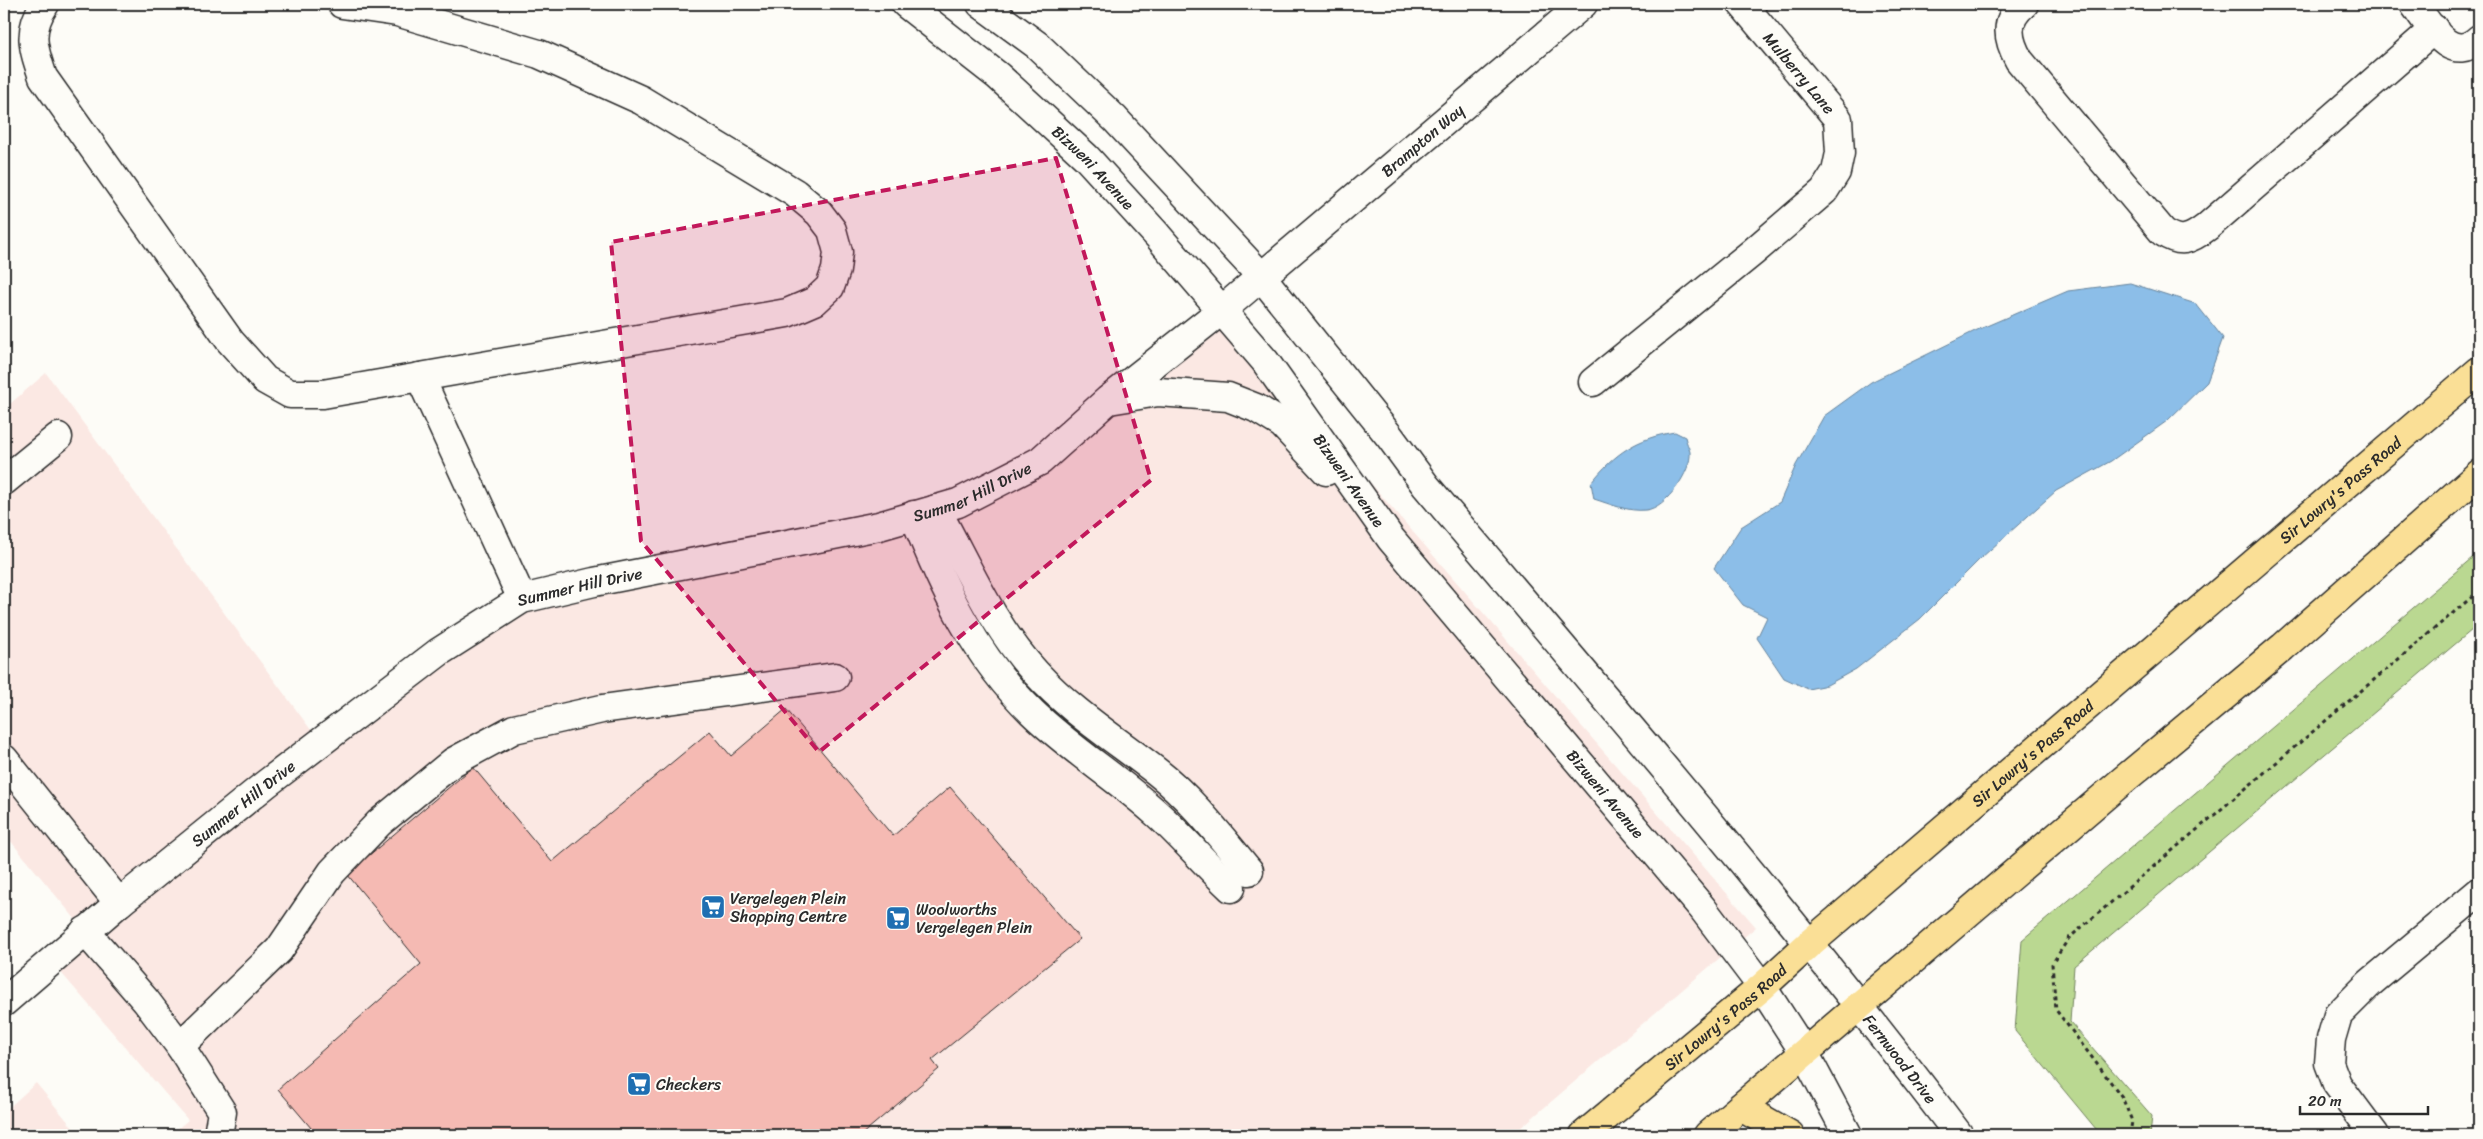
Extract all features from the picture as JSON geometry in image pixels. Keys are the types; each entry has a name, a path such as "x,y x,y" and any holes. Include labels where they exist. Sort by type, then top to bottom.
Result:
{"main road":[{"name":"Sir Lowry's Pass Road","path":"1584,1135 1762,987 1809,944 2479,371"},
{"path":"1708,1135 1804,1052 1861,1006 2120,782 2282,648 2479,474"},
{"path":"1741,1107 1790,1135"}],"street":[{"path":"46,4 35,19 33,48 43,77 230,341 265,380 290,394 323,394 787,314 815,301 830,287 836,270 838,252 832,230 819,213 796,192 641,100 539,54 397,12 342,4"},
{"name":"Bizweni Avenue","path":"906,4 998,76 1086,157 1266,361 1391,539 1703,909 1762,987 1804,1052"},
{"path":"981,4 1037,45 1115,119 1261,276 1384,429 1426,486 1769,892 1809,944"},
{"name":"Brampton Way","path":"1222,310 1583,4"},
{"name":"Mulberry Lane","path":"1593,382 1753,252 1824,191 1836,172 1840,153 1838,119 1742,4"},
{"path":"2024,4 2016,10 2010,21 2011,46 2019,60 2163,232 2174,239 2196,236 2440,37"},
{"path":"2414,4 2440,37 2460,49 2473,45 2479,40"},
{"name":"Summer Hill Drive","path":"4,1002 85,931 258,791 439,652 522,599 594,582 879,526 958,503 1040,461 1108,400 1222,310"},
{"path":"420,377 522,599"},
{"path":"1108,400 1158,392 1198,394 1228,397 1256,408 1282,424 1391,539"},
{"path":"4,481 58,437"},
{"path":"925,512 950,600 963,625 992,667 1032,712 1157,814 1201,860 1240,879"},
{"path":"180,1046 279,950 332,872 379,823 453,762 514,730 602,708 835,677"},
{"path":"4,759 119,903"},
{"path":"2375,1135 2355,1112 2337,1084 2329,1063 2331,1039 2338,1015 2370,983 2479,892"},
{"path":"85,931 146,1001 180,1046 222,1112 218,1135"},
{"name":"Fernwood Drive","path":"1809,944 1861,1006 1959,1135"},
{"path":"1804,1052 1848,1135"}],"path":[{"path":"2130,1135 2132,1121 2122,1097 2056,1010 2052,964 2056,957 2069,938 2479,591"}],"highlighted area":[{"path":"1056,158 1151,480 819,752 641,541 611,242"}],"shaded area":[{"path":"1222,312 1756,927 1512,1135 170,1135 188,1120 51,961 86,932 4,833 4,409 46,373 320,742 521,599 880,528 1040,462"},
{"path":"36,1083 79,1135 4,1135 4,1112"}],"green space":[{"path":"2479,552 2479,624 2074,966 2070,1022 2152,1116 2150,1135 2101,1135 2015,1031 2022,940"}],"water":[{"path":"2130,283 2196,304 2223,338 2207,382 2167,421 2111,461 2056,491 1981,558 1920,619 1856,669 1827,685 1808,689 1784,678 1757,638 1767,617 1743,605 1714,568 1741,527 1780,502 1796,465 1824,416 1871,382 1975,331 2068,291"},
{"path":"1675,432 1685,437 1690,452 1690,460 1682,478 1662,503 1646,510 1633,510 1594,499 1591,483 1618,455 1649,438"}],"building":[{"name":"Vergelegen Plein Shopping Centre","path":"786,709 893,836 950,787 1080,939 932,1060 939,1069 861,1135 317,1135 278,1089 421,964 347,874 473,767 552,862 710,731 731,756"}],"place":[{"name":"Vergelegen Plein Shopping Centre","path":"713,907"},
{"name":"Woolworths Vergelegen Plein","path":"898,918"},
{"name":"Checkers","path":"639,1084"}]}
